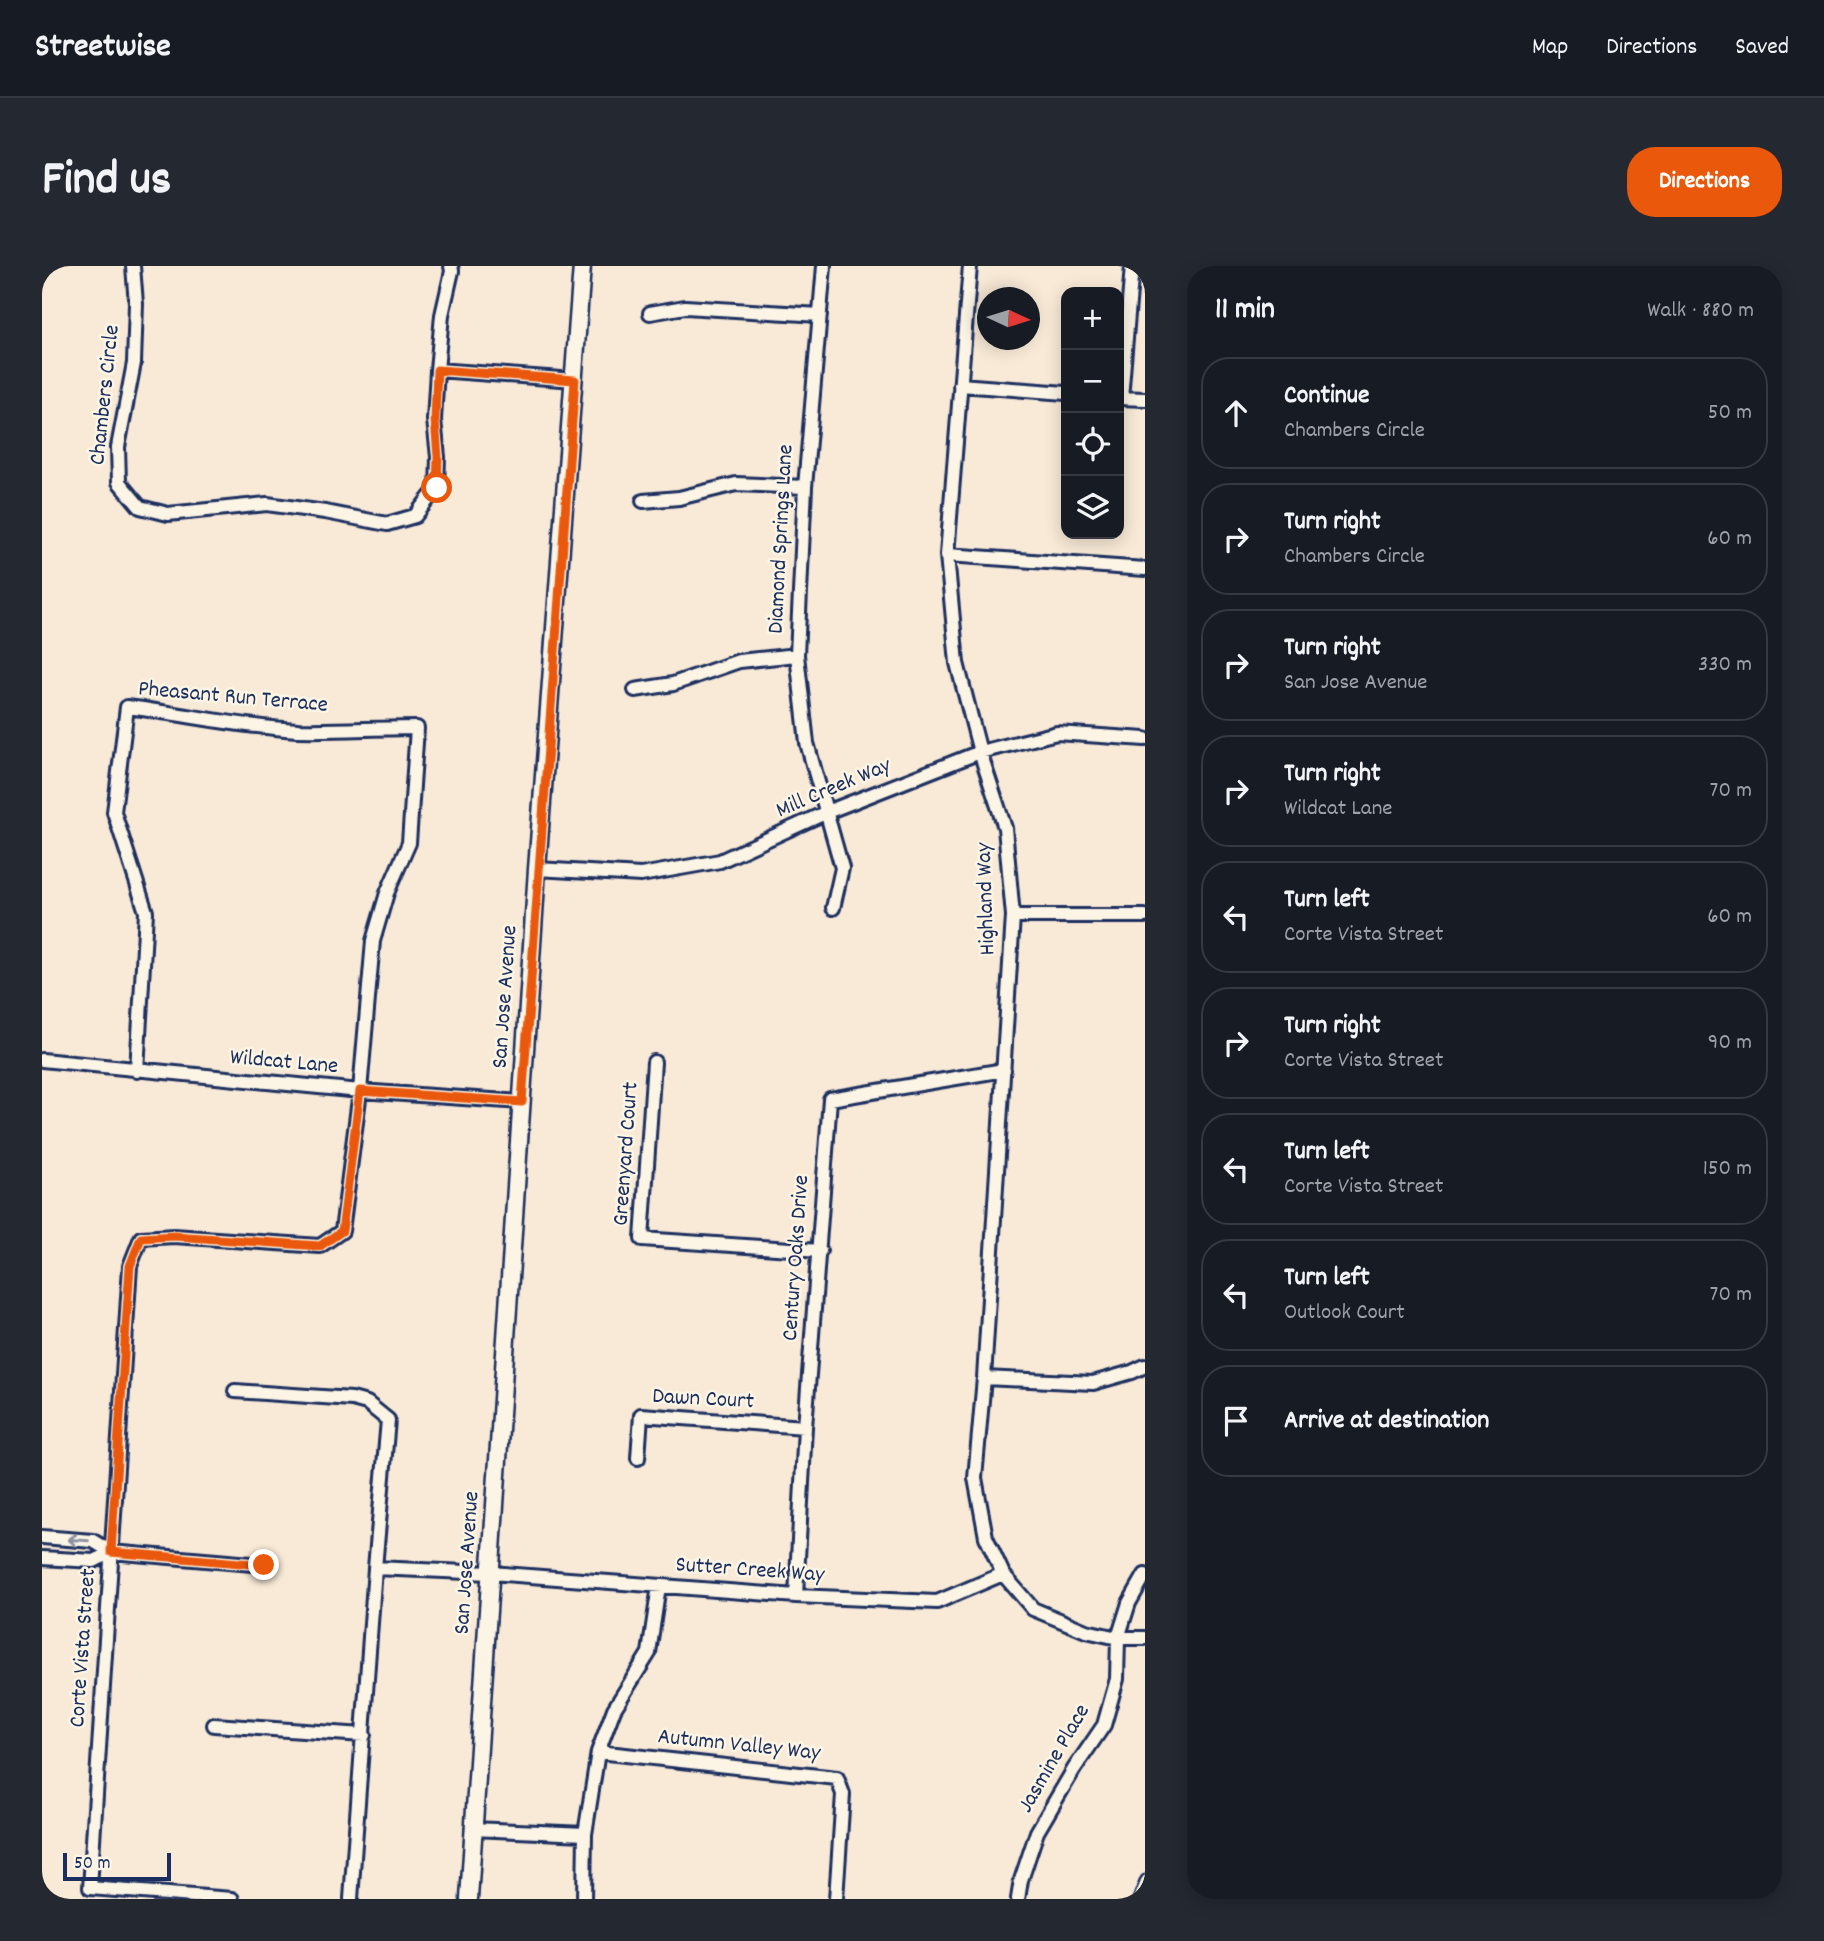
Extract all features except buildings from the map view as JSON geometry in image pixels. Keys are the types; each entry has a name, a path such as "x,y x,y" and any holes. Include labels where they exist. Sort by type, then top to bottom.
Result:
{"street":[{"name":"Chambers Circle","path":"133,266 136,304 134,363 118,447 119,482 140,507 167,514 267,504 387,524 415,516 437,488 437,370 442,315 451,266"},
{"name":"San Jose Avenue","path":"469,1899 537,869 582,266"},
{"name":"Diamond Springs Lane","path":"824,266 805,487 797,655 807,743 842,868 833,908"},
{"name":"Highland Way","path":"970,266 947,555 957,663 980,752 1005,828 1013,916 984,1378 975,1478 986,1537 1003,1574 1033,1609 1086,1631 1118,1638 1145,1638"},
{"path":"1124,354 1132,266"},
{"path":"650,313 685,307 820,315"},
{"path":"437,370 575,380"},
{"path":"960,385 1061,393"},
{"path":"1124,398 1145,400"},
{"path":"643,501 680,498 736,484 805,487"},
{"path":"947,555 1145,569"},
{"path":"635,690 673,684 739,661 797,655"},
{"name":"Pheasant Run Terrace","path":"137,1071 146,912 114,813 127,707 227,723 299,730 417,728 409,843 387,892 373,941 360,1091"},
{"name":"Mill Creek Way","path":"537,869 641,875 720,861 827,812 980,752 1057,733 1145,739"},
{"path":"1013,916 1145,916"},
{"name":"Wildcat Lane","path":"42,1060 360,1091 522,1102"},
{"name":"Greenyard Court","path":"654,1062 642,1239 820,1251"},
{"name":"Century Oaks Drive","path":"796,1596 804,1427 830,1099 1004,1070"},
{"name":"Corte Vista Street","path":"232,1899 90,1888 130,1266 141,1238 174,1236 320,1246 342,1231 360,1091"},
{"path":"984,1378 1093,1383 1145,1366"},
{"path":"235,1391 352,1399 367,1404 388,1420 374,1568 351,1899"},
{"name":"Dawn Court","path":"638,1458 641,1415 804,1427"},
{"path":"42,1537 93,1541 111,1552 264,1565"},
{"path":"42,1558 94,1561 111,1552"},
{"name":"Sutter Creek Way","path":"374,1568 490,1573 796,1596 937,1602 1003,1574"},
{"name":"Jasmine Place","path":"1017,1899 1037,1832 1104,1725 1117,1679 1118,1638 1129,1603 1145,1574"},
{"path":"584,1899 585,1834 598,1752 614,1709 649,1653 659,1587"},
{"path":"214,1725 364,1735"},
{"name":"Autumn Valley Way","path":"598,1752 836,1778 843,1794 836,1899"},
{"path":"472,1829 585,1834"}],"lane":[{"path":"1138,1899 1143,1893 1145,1879"}],"route":[{"path":"264,1565 111,1552 130,1266 141,1238 174,1236 320,1246 342,1231 360,1091 522,1102 575,380 437,370 437,488"}]}
